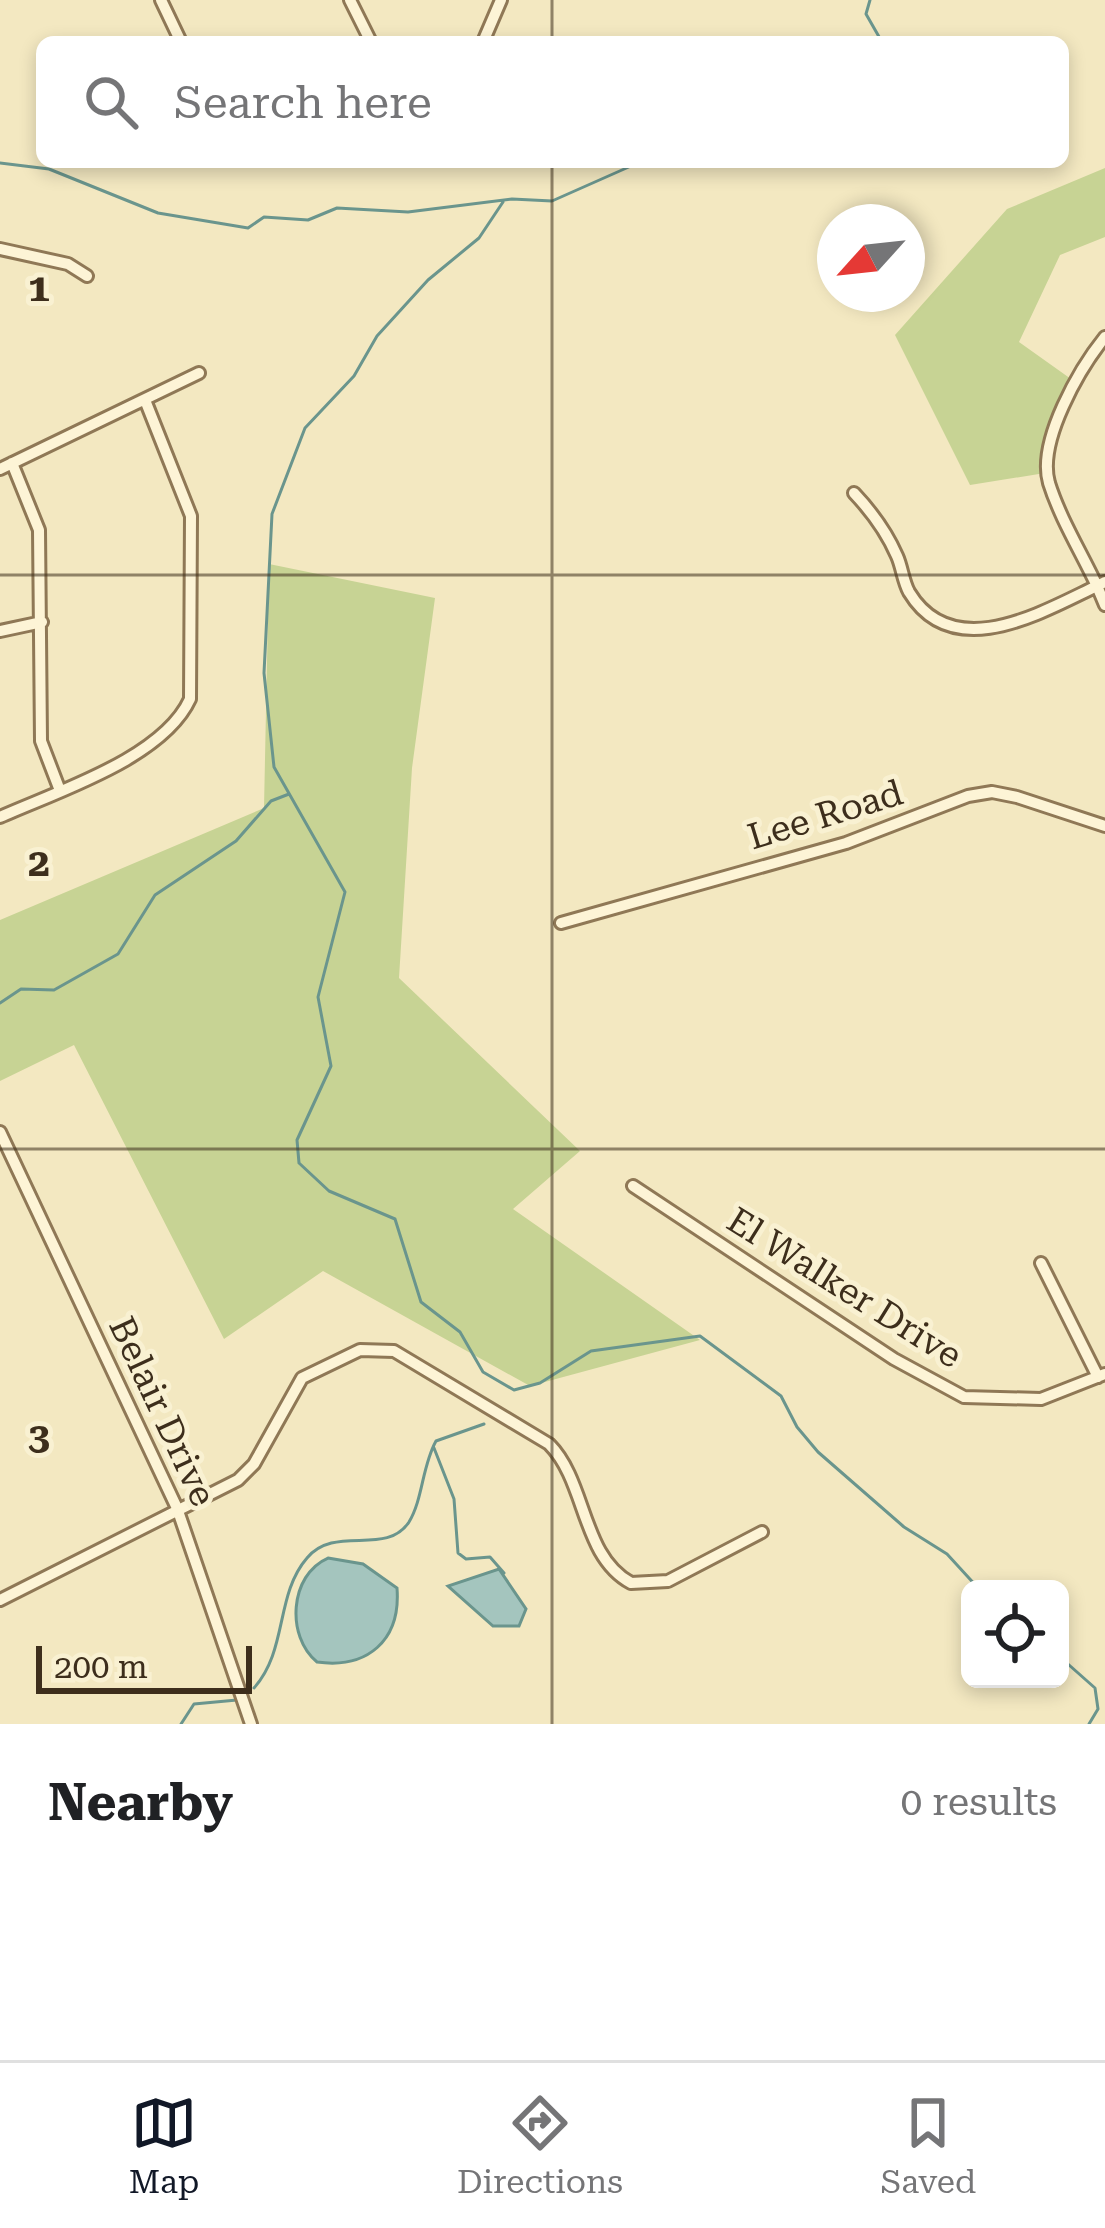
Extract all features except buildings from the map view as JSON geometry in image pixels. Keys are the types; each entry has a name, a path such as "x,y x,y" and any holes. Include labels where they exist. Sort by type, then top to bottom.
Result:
{"street":[{"path":"160,0 178,36"},
{"path":"350,0 368,36"},
{"path":"486,36 501,0"},
{"path":"1,251 68,264 87,276"},
{"path":"1105,337 1073,376 1048,460 1048,480 1101,584 1105,605"},
{"path":"58,788 41,741 39,530 6,466 199,373"},
{"path":"0,817 154,743 180,720 190,699 190,516 146,400"},
{"path":"854,493 897,556 908,590 926,613 944,623 985,630 1011,625 1101,584"},
{"path":"0,631 43,622"},
{"name":"Lee Road","path":"561,923 847,843 968,796 1005,795 1105,826"},
{"name":"Belair Drive","path":"0,1132 177,1508 251,1724"},
{"name":"El Walker Drive","path":"633,1186 894,1359 964,1397 1041,1399 1101,1375"},
{"path":"1041,1263 1101,1375"},
{"path":"0,1600 247,1473 302,1378 376,1347 394,1352 553,1448 604,1559 631,1583 668,1581 762,1532"}],"green space":[{"path":"1105,168 1105,237 1060,255 1019,342 1071,379 1045,473 970,485 895,335 915,312 925,312 925,301 1007,209"},
{"path":"269,564 435,598 412,768 399,978 580,1151 513,1209 700,1340 530,1386 323,1271 224,1339 74,1045 0,1081 0,920 264,808"}],"water":[{"path":"328,1558 363,1564 397,1588 397,1607 387,1637 365,1656 351,1661 317,1662 300,1638 299,1592 315,1566"},
{"path":"499,1569 526,1609 519,1626 493,1626 448,1586"}],"waterway":[{"path":"870,0 866,14 879,36"},
{"path":"0,163 36,167"},
{"path":"41,168 158,213 248,228 264,217 308,220 337,208 408,212 512,199 552,201 626,168"},
{"path":"503,202 479,238 428,280 377,336 354,376 305,428 272,514 264,673 274,767 345,892 318,997 331,1066 297,1140 299,1163 329,1191 395,1219 421,1302 460,1332 483,1372 514,1390 540,1383 591,1351 700,1336 781,1396 797,1427 818,1452 904,1527 947,1554 971,1580"},
{"path":"0,1003 21,989 54,990 118,954 155,895 236,841 271,801 289,794"},
{"path":"254,1688 272,1657 290,1589 307,1558 332,1543 387,1538 399,1532 414,1513 436,1441 484,1424"},
{"path":"434,1448 454,1499 458,1553 466,1559 490,1557 504,1573"},
{"path":"1069,1665 1095,1688 1098,1709 1089,1724"},
{"path":"181,1724 194,1704 237,1700"}]}
